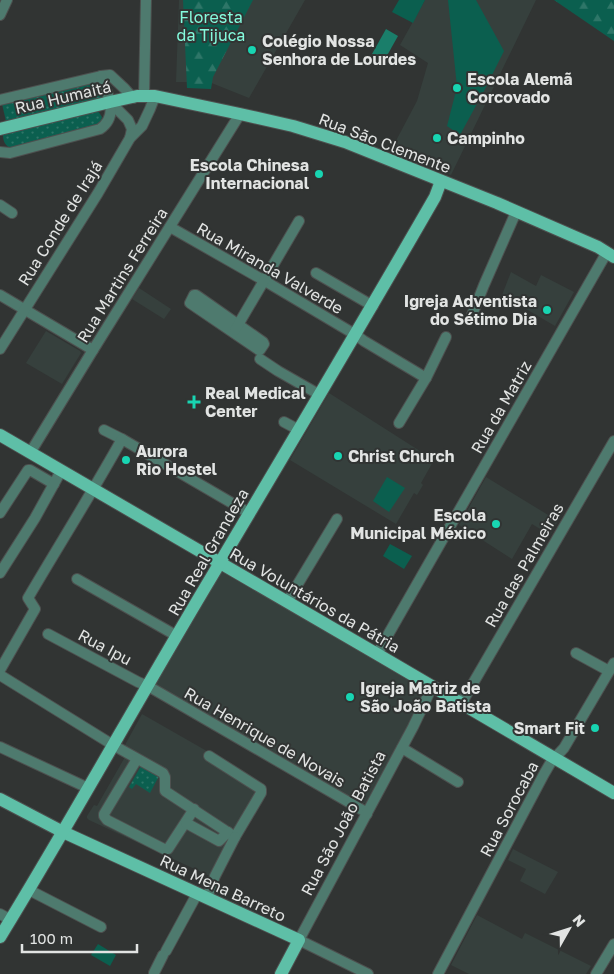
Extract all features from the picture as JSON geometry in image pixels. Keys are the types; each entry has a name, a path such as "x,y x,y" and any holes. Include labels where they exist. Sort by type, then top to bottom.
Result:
{"main road":[{"name":"Rua Humaitá","path":"1,125 110,102 144,97"},
{"name":"Rua São Clemente","path":"144,97 240,114 293,126 338,140 387,158 516,212 598,247 612,255"},
{"name":"Rua Real Grandeza","path":"0,937 5,917 28,890 320,395 360,338 373,306 435,197 442,181"},
{"name":"Rua Voluntários da Pátria","path":"0,435 614,793"},
{"name":"Rua Mena Barreto","path":"0,799 63,832 203,893 299,940"},
{"name":"Rua São João Batista","path":"281,974 299,940"}],"street":[{"path":"0,15 6,0"},
{"name":"Rua Conde de Irajá","path":"0,349 98,193 130,138 142,126 150,109 144,97 146,0"},
{"path":"0,100 101,76 110,76 126,89 144,97"},
{"path":"0,152 10,153 100,129 104,126 111,113 110,102 101,76"},
{"path":"110,102 128,120 132,129 130,138"},
{"name":"Rua Martins Ferreira","path":"30,453 240,114"},
{"path":"0,206 12,213"},
{"path":"472,315 516,212"},
{"path":"236,329 299,221"},
{"name":"Rua Miranda Valverde","path":"170,227 265,281 426,378"},
{"name":"Rua da Matriz","path":"378,654 612,255"},
{"path":"316,272 373,306"},
{"path":"0,295 93,350"},
{"path":"399,423 426,378 446,337"},
{"path":"260,359 320,395"},
{"path":"284,422 299,430"},
{"path":"104,430 249,514"},
{"path":"0,670 35,609 28,598 122,440"},
{"name":"Rua das Palmeiras","path":"461,704 614,442"},
{"path":"0,513 28,470 54,484"},
{"path":"0,573 35,518 61,471"},
{"path":"287,602 337,519"},
{"path":"77,578 177,636"},
{"name":"Rua Ipu","path":"48,634 148,686"},
{"path":"576,653 611,667"},
{"name":"Rua Sorocaba","path":"438,974 544,774 551,762 564,748 611,667"},
{"path":"0,675 113,745 163,773 165,791 232,835"},
{"name":"Rua Henrique de Novais","path":"148,686 367,814"},
{"name":"Rua São João Batista","path":"299,940 413,728 432,687"},
{"path":"0,747 88,788"},
{"path":"402,748 458,782"},
{"path":"154,972 164,953 215,876 232,835 261,793 261,789 209,756"},
{"path":"137,759 104,814 107,820 164,849 168,849 194,810"},
{"path":"186,823 219,841 232,835"},
{"path":"28,890 101,927"},
{"name":"Rua Mena Barreto","path":"299,940 368,974"},
{"path":"596,974 614,944"}],"shaded area":[{"path":"179,0 305,0 249,98 209,82 176,82"},
{"name":"Escola Alemã Corcovado","path":"425,0 536,0 451,175 390,152 417,101 428,63 400,45"},
{"path":"386,29 398,36 384,61 372,54"},
{"path":"511,272 536,286 541,275 574,292 555,326 502,295"},
{"path":"139,288 171,309 164,319 132,299"},
{"path":"46,331 81,353 62,384 26,363"},
{"path":"329,393 434,460 421,483 423,485 417,495 414,493 396,524 290,460"},
{"name":"Escola Municipal México","path":"486,477 558,521 550,535 532,524 512,559 459,525"},
{"path":"223,572 420,685 423,697 366,803 361,804 156,686 220,573"},
{"path":"142,714 267,788 214,878 87,818 94,805 97,806 125,757 120,754"},
{"path":"513,849 558,872 545,894 520,881 526,869 508,860"},
{"path":"477,915 522,939 525,933 591,966 586,974 469,974 451,965"}],"green space":[{"name":"Floresta da Tijuca","path":"183,0 253,0 213,77 211,89 187,88"},
{"path":"399,0 425,0 413,23 392,12"},
{"path":"448,0 476,0 504,51 460,135 447,126 457,87"},
{"path":"554,0 614,0 614,41"},
{"path":"98,81 104,98 6,121 2,104"},
{"path":"98,111 102,117 100,124 11,148 4,141 3,135"},
{"path":"387,477 405,488 389,512 373,501"},
{"path":"390,544 412,556 404,569 383,556"},
{"path":"141,766 159,776 150,793 136,784 132,789 129,787"},
{"path":"98,944 116,955 110,966 91,955"}],"place":[{"name":"Colégio Nossa Senhora de Lourdes","path":"252,50"},
{"name":"Escola Alemã Corcovado","path":"457,88"},
{"name":"Campinho","path":"437,138"},
{"name":"Escola Chinesa Internacional","path":"319,174"},
{"name":"Igreja Adventista do Sétimo Dia","path":"547,310"},
{"name":"Real Medical Center","path":"194,402"},
{"name":"Christ Church","path":"338,456"},
{"name":"Aurora Rio Hostel","path":"126,460"},
{"name":"Escola Municipal México","path":"496,524"},
{"name":"Igreja Matriz de São João Batista","path":"350,697"},
{"name":"Smart Fit","path":"595,728"}]}
